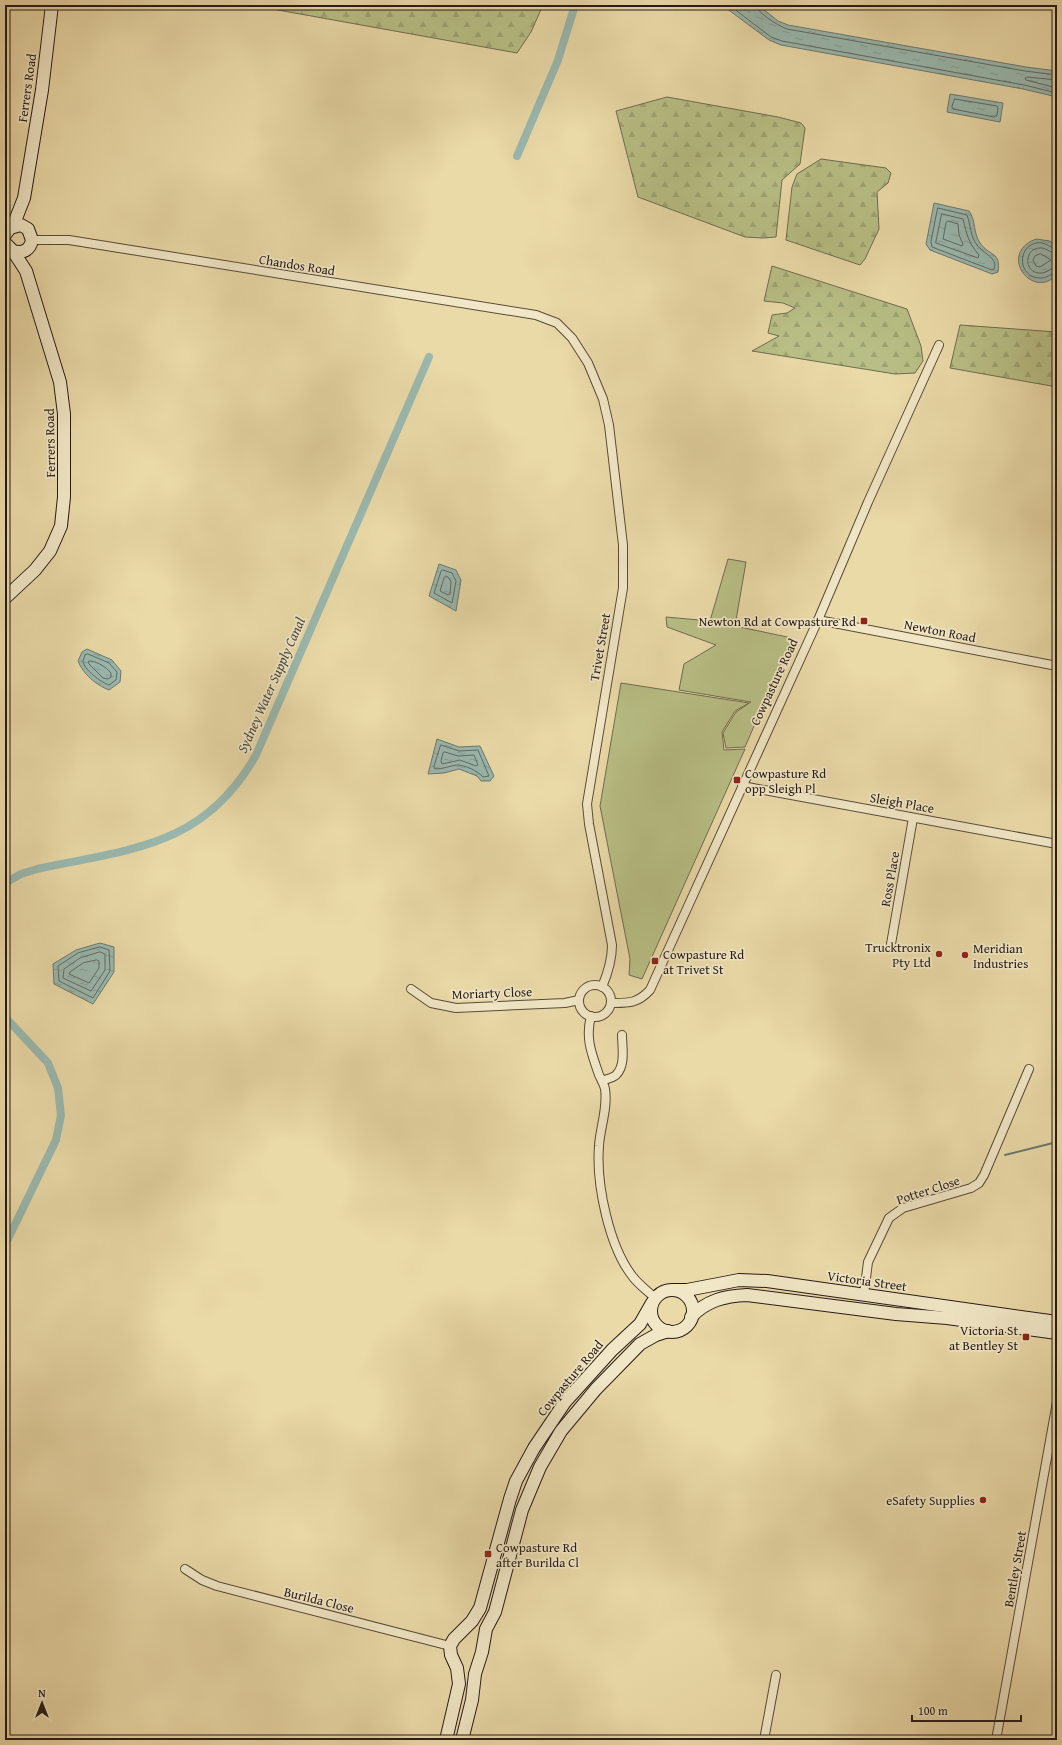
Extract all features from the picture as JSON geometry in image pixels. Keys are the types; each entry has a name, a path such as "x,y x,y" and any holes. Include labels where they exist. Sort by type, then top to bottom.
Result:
{"main road":[{"name":"Ferrers Road","path":"9,230 24,198 42,90 52,5"},
{"name":"Ferrers Road","path":"24,198 29,239 26,271"},
{"path":"9,230 21,225 29,239 20,252 9,247"},
{"name":"Ferrers Road","path":"5,598 35,570 50,551 56,539 63,513 64,404 60,382 26,271 9,247"},
{"name":"Victoria Street","path":"674,1290 687,1290 725,1282 752,1280 864,1294 1057,1322"},
{"path":"692,1317 692,1305 680,1292 667,1290 654,1300 651,1315 653,1321 662,1330 668,1331 674,1331 685,1327 698,1310 714,1300 747,1294 896,1314 947,1318 1057,1334"},
{"name":"Cowpasture Road","path":"450,1646 454,1639 472,1621 480,1608 516,1481 534,1448 564,1402 612,1350 640,1324 654,1300"},
{"name":"Cowpasture Road","path":"462,1740 472,1700 475,1674 486,1629 497,1606 522,1510 530,1489 550,1449 576,1411 640,1344 656,1335 668,1331"},
{"path":"453,1659 467,1665 472,1664 481,1652 476,1636 468,1633 460,1634"},
{"path":"446,1740 459,1684 450,1646"}],"street":[{"name":"Chandos Road","path":"29,239 69,240 536,315 557,323"},
{"name":"Trivet Street","path":"557,323 567,331 577,344 591,370 603,399 608,425 624,545 623,588 587,804 589,824 612,945 612,958 602,986"},
{"name":"Cowpasture Road","path":"611,1003 636,1001 642,998 650,990 818,620 868,502 939,345"},
{"name":"Newton Road","path":"818,620 1057,666"},
{"name":"Sleigh Place","path":"742,786 1057,844"},
{"name":"Ross Place","path":"890,944 913,818"},
{"path":"592,985 602,986 609,993 611,1003 606,1012 602,1015 591,1016 582,1010 579,1000 580,995 587,987 592,985"},
{"name":"Moriarty Close","path":"411,989 431,1003 456,1008 566,1003 579,1000"},
{"path":"591,1016 588,1027 588,1043 605,1088 605,1106 599,1148 599,1173 603,1201 616,1245 625,1263 633,1277 654,1300"},
{"path":"602,1081 614,1076 620,1069 622,1056 622,1035"},
{"name":"Potter Close","path":"864,1294 868,1262 889,1218 903,1208 971,1188 978,1183 984,1175 1029,1069"},
{"name":"Bentley Street","path":"996,1740 1057,1402"},
{"name":"Burilda Close","path":"185,1569 202,1580 217,1586 450,1646"},
{"path":"764,1740 776,1675"}],"green space":[{"path":"250,5 543,5 531,32 517,53"},
{"path":"667,97 778,117 801,123 805,128 800,164 782,180 776,237 745,237 638,197 616,111"},
{"path":"821,159 886,168 891,173 888,183 877,192 879,229 865,259 860,265 786,240 792,187 797,174"},
{"path":"772,266 907,309 921,346 923,361 915,373 895,374 752,351 779,336 768,333 772,315 787,313 795,308 783,303 764,301"},
{"path":"960,325 1057,332 1057,387 950,368"},
{"path":"728,559 746,562 735,626 792,638 745,747 726,748 723,733 736,712 751,702 679,690 684,664 716,645 667,627 666,617 710,621"},
{"path":"621,683 749,703 735,711 722,732 724,750 745,749 642,979 629,975 630,959 600,806"}],"water":[{"path":"722,5 758,5 778,21 788,25 1026,67 1057,71 1057,97 1023,89 781,45 769,40"},
{"path":"950,94 1003,103 1000,122 947,112"},
{"path":"934,203 969,211 973,218 976,235 980,243 996,257 998,261 998,272 992,274 930,250 926,244"},
{"path":"1036,239 1050,241 1057,247 1057,274 1048,281 1038,282 1030,279 1023,273 1019,264 1019,255 1024,246"},
{"path":"439,564 456,570 461,580 456,611 429,596"},
{"path":"87,649 112,660 121,671 120,682 109,690 90,678 80,666 78,661 82,652"},
{"path":"437,739 459,747 480,746 494,776 490,781 481,781 477,776 459,769 444,773 428,774"},
{"path":"100,943 114,947 114,972 93,1004 54,984 53,964 76,950"}],"waterway":[{"name":"Sydney Water Supply Canal","path":"517,156 558,60 575,5"},
{"name":"Sydney Water Supply Canal","path":"5,883 21,874 37,869 104,856 162,839 189,826 213,809 236,785 256,755 429,357"},
{"name":"Sydney Water Supply Canal","path":"5,1017 48,1063 58,1088 61,1115 56,1140 5,1245"},
{"path":"1005,1155 1057,1142"}],"place":[{"name":"Newton Rd at Cowpasture Rd","path":"864,621"},
{"name":"Cowpasture Rd opp Sleigh Pl","path":"737,780"},
{"name":"Trucktronix Pty Ltd","path":"939,954"},
{"name":"Meridian Industries","path":"965,955"},
{"name":"Cowpasture Rd at Trivet St","path":"655,961"},
{"name":"Victoria St at Bentley St","path":"1026,1337"},
{"name":"eSafety Supplies","path":"983,1500"},
{"name":"Cowpasture Rd after Burilda Cl","path":"488,1554"}]}
